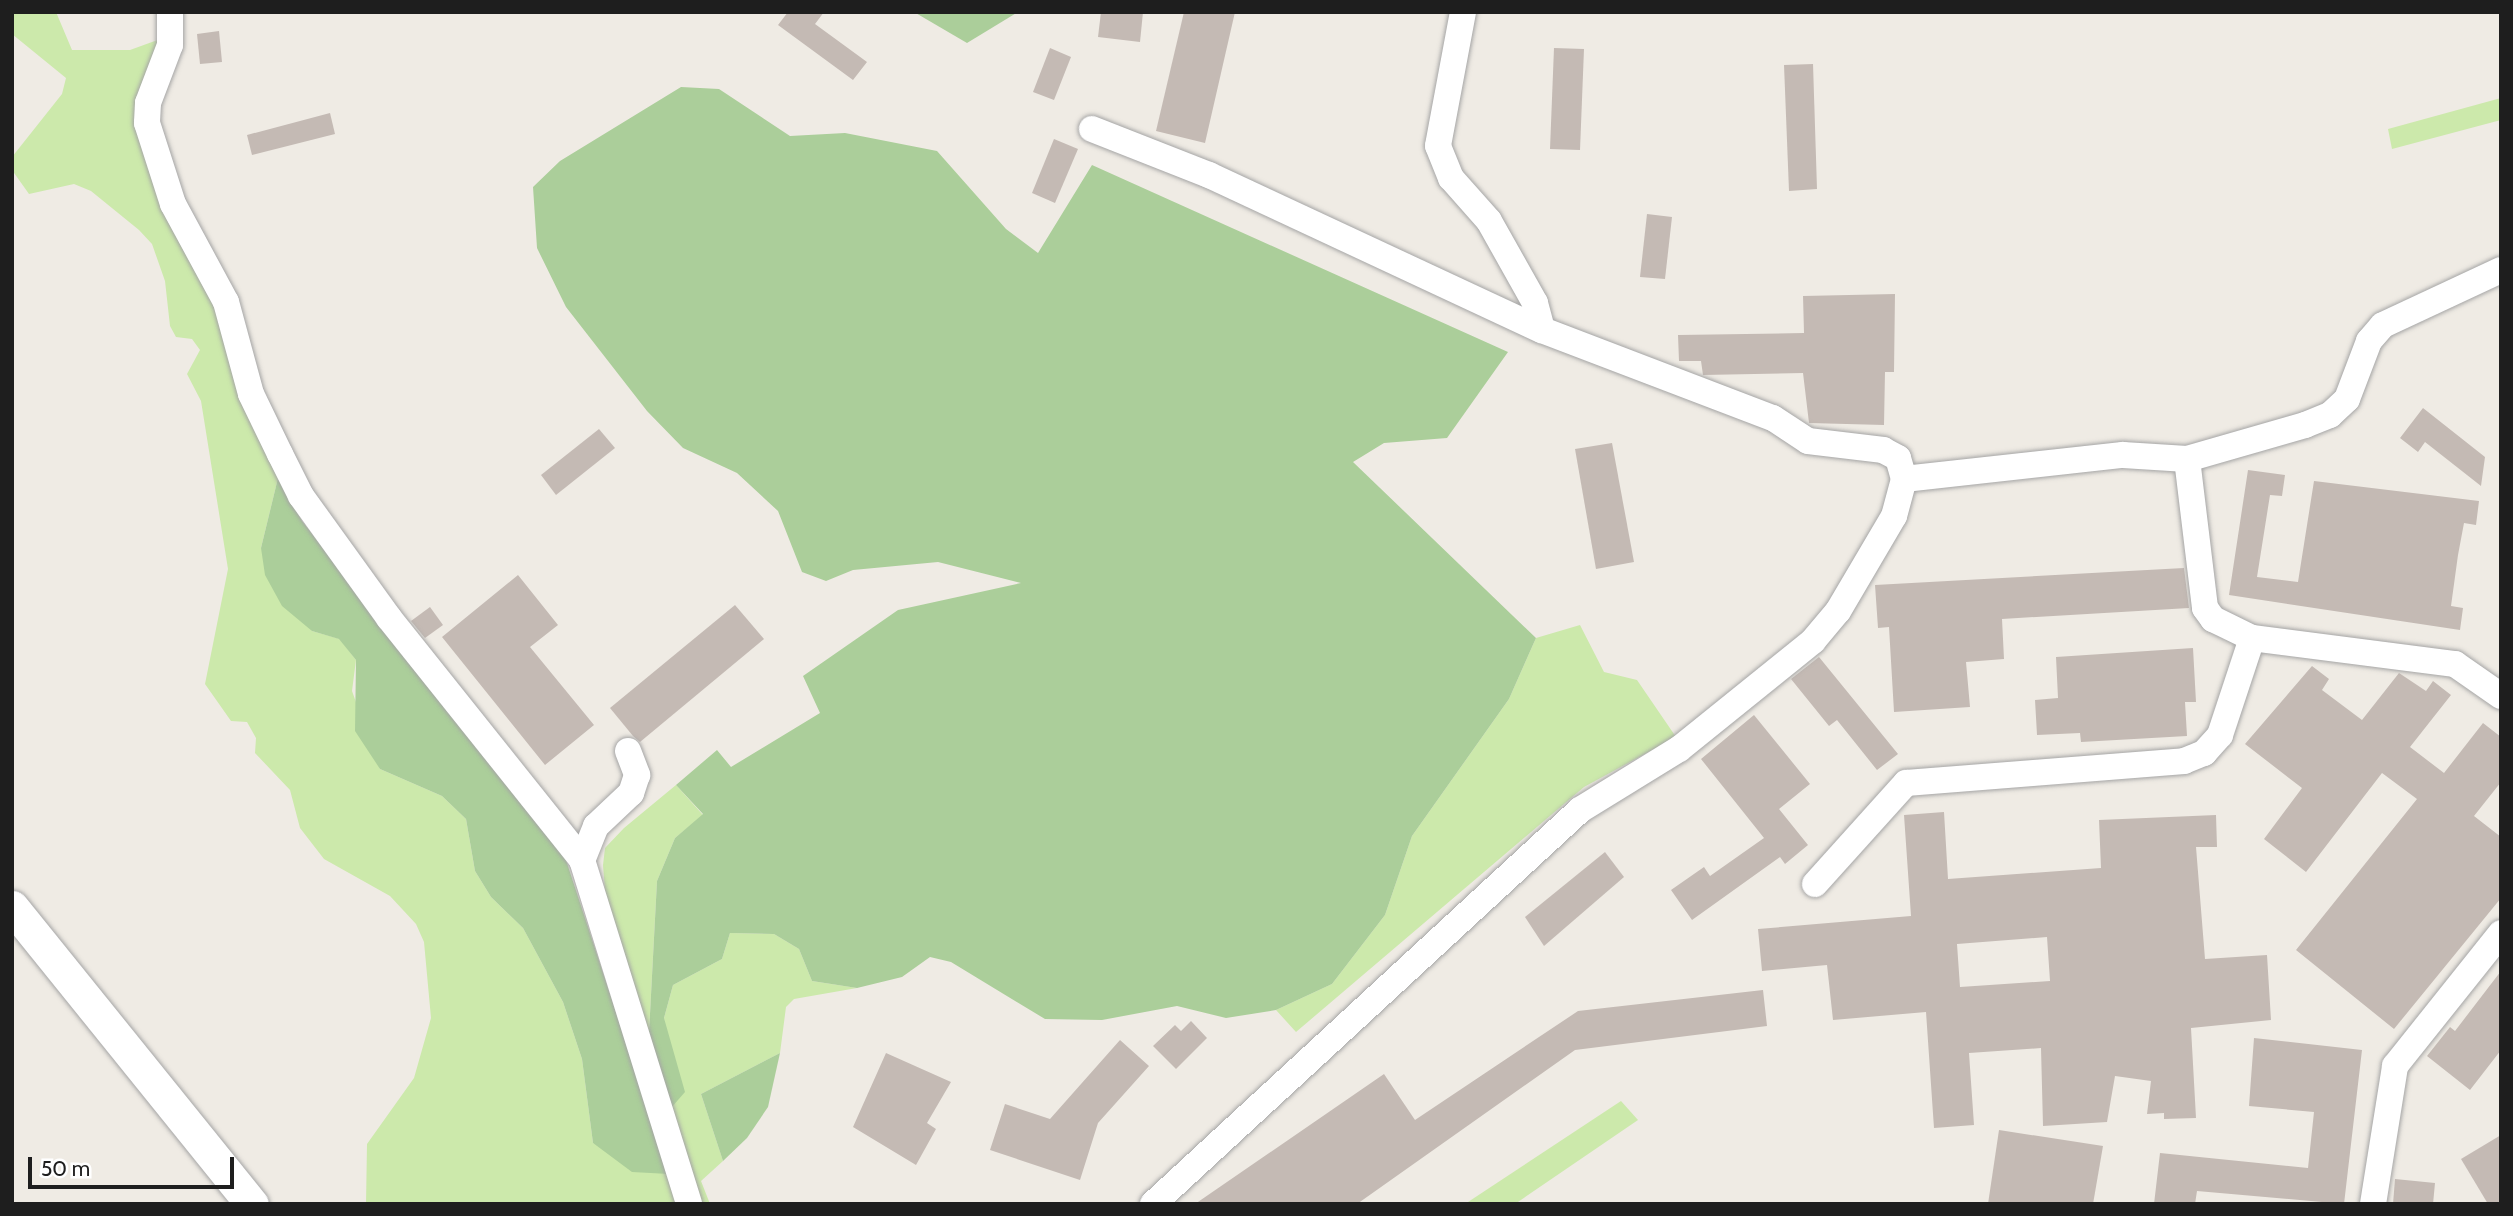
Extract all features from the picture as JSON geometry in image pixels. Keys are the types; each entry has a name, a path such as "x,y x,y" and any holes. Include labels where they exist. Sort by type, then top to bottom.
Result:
{"street":[{"path":"170,12 170,45 148,103 147,122 173,204 226,302 251,394 301,496 389,618 582,860 689,1204"},
{"path":"1463,12 1440,154 1451,178 1489,221 1535,303 1542,330"},
{"path":"1091,129 1209,175 1542,330 1773,418 1808,441 1884,450 1898,458 1904,479 1894,516 1838,611 1813,641 1679,749 1580,810 1153,1204"},
{"path":"1904,479 2123,455 2187,459 2330,415 2347,399 2369,341 2382,325 2501,270"},
{"path":"2187,459 2205,608 2213,619 2252,638 2455,664 2501,696"},
{"path":"1815,884 1906,783 2184,761 2204,753 2220,735 2252,638"},
{"path":"582,860 596,826 631,793 637,775 628,751"},
{"path":"12,907 252,1204"},
{"path":"2373,1204 2395,1066 2501,933"}],"green space":[{"path":"12,12 56,12 72,50 130,50 163,38 144,95 278,478 261,548 312,631 340,639 356,660 352,691 380,769 442,796 466,819 475,871 491,897 523,928 563,1002 582,1059 593,1143 669,1174 679,1204 366,1204 367,1144 414,1078 431,1018 424,942 416,924 390,896 324,859 300,828 290,790 255,753 256,738 247,722 231,721 205,684 228,569 201,401 187,374 200,350 192,339 176,337 170,326 165,281 152,244 139,230 91,191 74,184 29,194 12,170 12,157 62,94 66,78 12,34"},
{"path":"914,12 1018,12 967,43"},
{"path":"681,87 719,89 790,136 845,133 937,151 1006,229 1038,253 1092,165 1508,352 1447,438 1384,443 1353,462 1536,638 1509,699 1412,836 1385,915 1332,984 1276,1010 1226,1018 1177,1006 1102,1020 1045,1019 951,962 930,957 902,977 857,988 812,981 799,949 774,934 730,933 722,959 673,985 664,1018 685,1092 671,1108 649,1033 657,881 675,838 703,814 676,785 717,750 731,767 820,713 803,676 898,610 1021,583 938,562 853,570 826,581 802,572 778,511 737,473 683,448 647,411 566,307 537,248 533,187 560,161"},
{"path":"2501,98 2501,120 2392,149 2388,129"},
{"path":"278,478 302,521 566,860 669,1174 632,1172 593,1143 582,1059 563,1002 523,928 491,897 475,871 466,819 442,796 380,769 355,731 356,660 339,639 312,631 282,606 265,575 261,548"},
{"path":"1580,625 1604,672 1637,680 1676,737 1584,787 1296,1032 1276,1010 1332,984 1385,915 1412,836 1509,699 1536,638"},
{"path":"676,785 703,815 675,838 657,881 649,1033 606,904 603,865 605,848 624,828"},
{"path":"730,933 774,934 799,949 812,981 857,988 794,999 786,1007 780,1053 701,1094 723,1161 701,1181 710,1204 701,1204 671,1108 664,1018 673,985 722,959"},
{"path":"780,1053 768,1107 747,1138 723,1161 701,1094"},
{"path":"1621,1101 1638,1120 1515,1204 1465,1204"}],"building":[{"path":"788,12 824,12 815,24 867,62 853,80 778,25"},
{"path":"1101,12 1143,12 1140,42 1098,37"},
{"path":"1184,12 1235,12 1205,143 1156,131"},
{"path":"219,31 222,62 200,64 197,34"},
{"path":"1050,48 1071,57 1054,100 1033,92"},
{"path":"1554,48 1584,49 1580,150 1550,149"},
{"path":"1813,64 1817,189 1789,191 1784,65"},
{"path":"330,113 335,134 252,155 247,135"},
{"path":"1054,139 1078,149 1055,203 1032,193"},
{"path":"1647,214 1672,217 1665,279 1640,277"},
{"path":"1895,294 1894,372 1885,372 1884,425 1809,423 1803,373 1703,375 1701,361 1679,361 1678,335 1804,333 1803,296"},
{"path":"2423,408 2485,457 2481,486 2425,442 2418,452 2400,438"},
{"path":"599,429 615,448 556,495 541,475"},
{"path":"1612,443 1634,562 1596,569 1575,449"},
{"path":"2248,470 2285,475 2282,496 2270,495 2257,577 2298,582 2314,481 2479,501 2476,525 2464,523 2458,555 2451,606 2463,608 2460,630 2229,595"},
{"path":"2184,568 2189,608 2002,619 2004,659 1966,662 1970,707 1894,712 1889,627 1878,628 1875,585"},
{"path":"518,575 558,625 530,647 594,725 545,765 442,637"},
{"path":"735,605 764,639 640,742 610,708"},
{"path":"430,607 443,625 425,638 411,621"},
{"path":"2193,648 2196,702 2185,702 2187,736 2081,742 2080,733 2037,735 2035,700 2058,698 2056,657"},
{"path":"1819,657 1898,754 1877,770 1837,720 1829,726 1791,679"},
{"path":"2312,666 2329,679 2322,690 2362,720 2399,673 2426,691 2433,681 2451,695 2410,747 2444,773 2483,723 2501,737 2501,782 2474,816 2501,837 2501,898 2394,1029 2296,950 2417,799 2382,773 2306,872 2264,839 2302,788 2245,744"},
{"path":"1754,715 1810,784 1779,809 1808,845 1785,864 1780,857 1692,920 1671,890 1704,867 1710,876 1764,838 1701,759"},
{"path":"1944,812 1948,879 2101,868 2099,820 2216,815 2217,847 2196,847 2205,959 2267,955 2271,1020 2191,1028 2196,1118 2164,1119 2164,1113 2147,1114 2151,1081 2115,1076 2107,1122 2043,1126 2041,1048 1969,1053 1974,1125 1934,1128 1926,1012 1833,1020 1827,965 1762,971 1758,929 1911,916 1904,815","holes":["2047,937 2050,981 1960,987 1957,944"]},
{"path":"1605,852 1624,877 1544,946 1525,917"},
{"path":"2501,971 2501,1050 2470,1090 2427,1056 2450,1027 2455,1031"},
{"path":"1763,990 1767,1026 1575,1050 1357,1204 1195,1204 1384,1074 1415,1120 1578,1011"},
{"path":"1191,1021 1207,1038 1176,1069 1153,1046 1175,1025 1181,1031"},
{"path":"2254,1038 2362,1050 2344,1204 2197,1191 2195,1204 2154,1204 2160,1153 2308,1168 2314,1112 2249,1106"},
{"path":"1120,1040 1149,1066 1098,1123 1080,1180 990,1150 1005,1104 1050,1119"},
{"path":"886,1053 951,1082 927,1123 936,1129 916,1165 853,1127"},
{"path":"1999,1130 2103,1146 2093,1204 1988,1204"},
{"path":"2501,1135 2501,1204 2488,1204 2461,1159"},
{"path":"2395,1179 2435,1183 2433,1204 2393,1204"}]}
